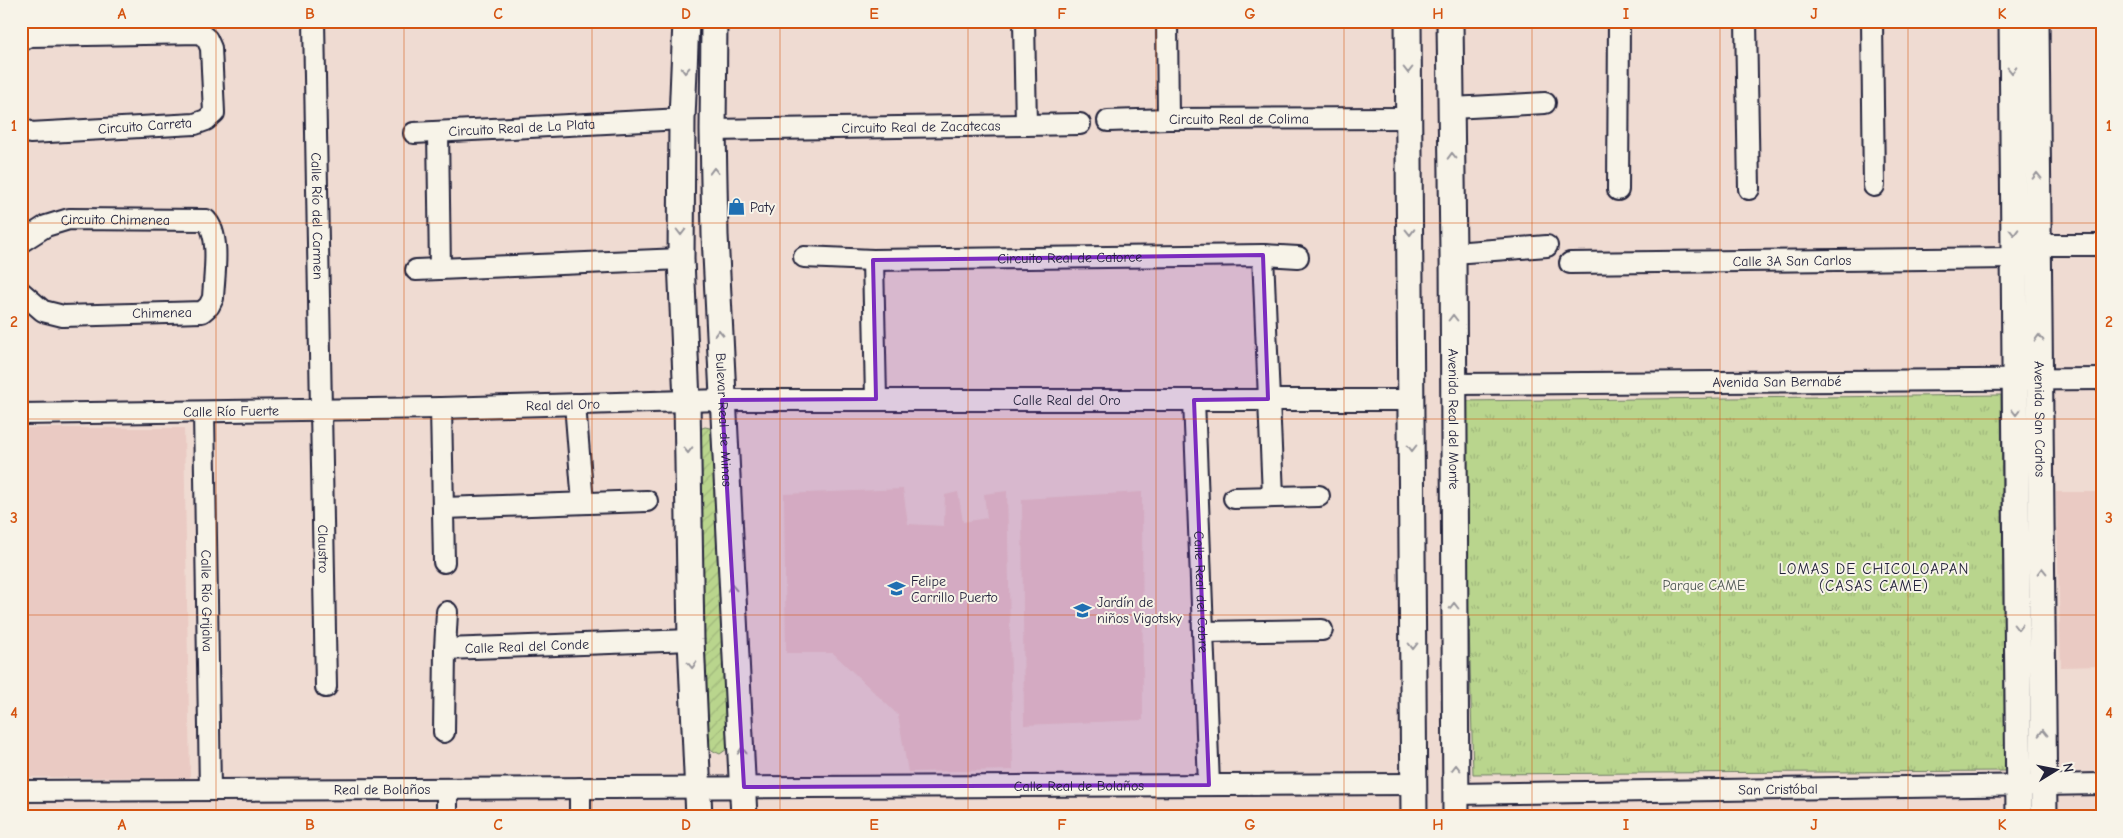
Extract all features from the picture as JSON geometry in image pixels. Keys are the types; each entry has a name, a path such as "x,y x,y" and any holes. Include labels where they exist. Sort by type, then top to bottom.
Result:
{"street":[{"name":"Calle Río del Carmen","path":"314,21 322,410"},
{"path":"686,21 682,119 681,259 687,402 691,640 696,788 699,817"},
{"name":"Bulevar Real de Minas","path":"714,21 713,130 722,400 744,787 744,817"},
{"path":"1024,21 1026,125"},
{"name":"Circuito Real de Colima","path":"1167,21 1168,119 1408,118"},
{"path":"1408,21 1414,817"},
{"name":"Avenida Real del Monte","path":"1450,21 1456,805"},
{"path":"1618,190 1619,21"},
{"path":"1746,21 1749,189"},
{"path":"1872,21 1874,186"},
{"name":"Avenida San Carlos","path":"2012,21 2014,258 2027,380 2044,817"},
{"name":"Avenida San Carlos","path":"2019,817 2027,380 2038,244 2036,21"},
{"name":"Circuito Carreta","path":"21,41 30,36 200,34 207,39 211,48 214,113 206,120 195,124 30,133 21,127"},
{"path":"1452,108 1545,103"},
{"name":"Circuito Real de La Plata","path":"440,269 438,132 682,119"},
{"path":"1108,121 1168,119"},
{"name":"Circuito Real de Zacatecas","path":"713,130 1080,124"},
{"path":"414,133 438,132"},
{"name":"Circuito Chimenea","path":"21,242 46,226 69,219 206,220 212,227"},
{"name":"Chimenea","path":"21,292 43,311 63,316 202,312 209,306 213,298 215,238 212,227"},
{"path":"2038,244 2102,245"},
{"path":"1453,253 1547,246"},
{"path":"1263,255 1273,496"},
{"name":"Circuito Real de Catorce","path":"804,257 873,260 1263,255 1298,258"},
{"name":"Calle 3A San Carlos","path":"1570,263 2014,258"},
{"path":"416,270 681,259"},
{"path":"873,260 876,400"},
{"name":"Avenida San Bernabé","path":"1453,384 2102,379"},
{"name":"Calle Real del Oro","path":"722,400 1411,400"},
{"name":"Real del Oro","path":"441,408 722,400"},
{"name":"Calle Real del Cobre","path":"1194,400 1209,785"},
{"path":"575,404 583,502"},
{"name":"Calle Río Fuerte","path":"21,414 441,408"},
{"path":"441,408 444,562"},
{"name":"Claustro","path":"322,410 326,687"},
{"name":"Calle Río Grijalva","path":"204,412 210,790"},
{"path":"1234,498 1319,496"},
{"path":"444,508 647,501"},
{"path":"445,650 447,612"},
{"path":"1203,632 1322,630"},
{"name":"Calle Real del Conde","path":"444,732 445,650 691,640"},
{"name":"Calle Real de Bolaños","path":"744,787 1414,784"},
{"name":"San Cristóbal","path":"1456,805 2019,785 2102,784"},
{"name":"Real de Bolaños","path":"21,792 744,787"},
{"path":"580,788 580,817"},
{"path":"447,789 447,817"}],"highlighted area":[{"path":"1263,255 1268,399 1194,400 1209,785 744,787 722,400 876,399 873,260"}],"shaded area":[{"path":"21,428 184,428 190,778 22,777"},
{"name":"Felipe Carrillo Puerto","path":"903,489 908,524 944,526 945,495 958,492 963,522 987,518 984,494 1007,491 1013,770 908,772 898,715 833,653 786,653 784,494"},
{"name":"Jardín de niños Vigotsky","path":"1142,492 1143,720 1024,725 1022,499"},
{"path":"2056,492 2102,492 2102,666 2061,667"}],"green space":[{"name":"Parque CAME","path":"2001,395 2005,771 1473,774 1463,401"},
{"path":"705,427 710,428 717,435 730,747 720,754 707,748 694,436 697,430"}],"place":[{"name":"Paty","path":"736,207"},
{"name":"Felipe Carrillo Puerto","path":"897,589"},
{"name":"Jardín de niños Vigotsky","path":"1083,610"}],"district":[{"name":"LOMAS DE CHICOLOAPAN (CASAS CAME)","path":"1874,578"}]}
